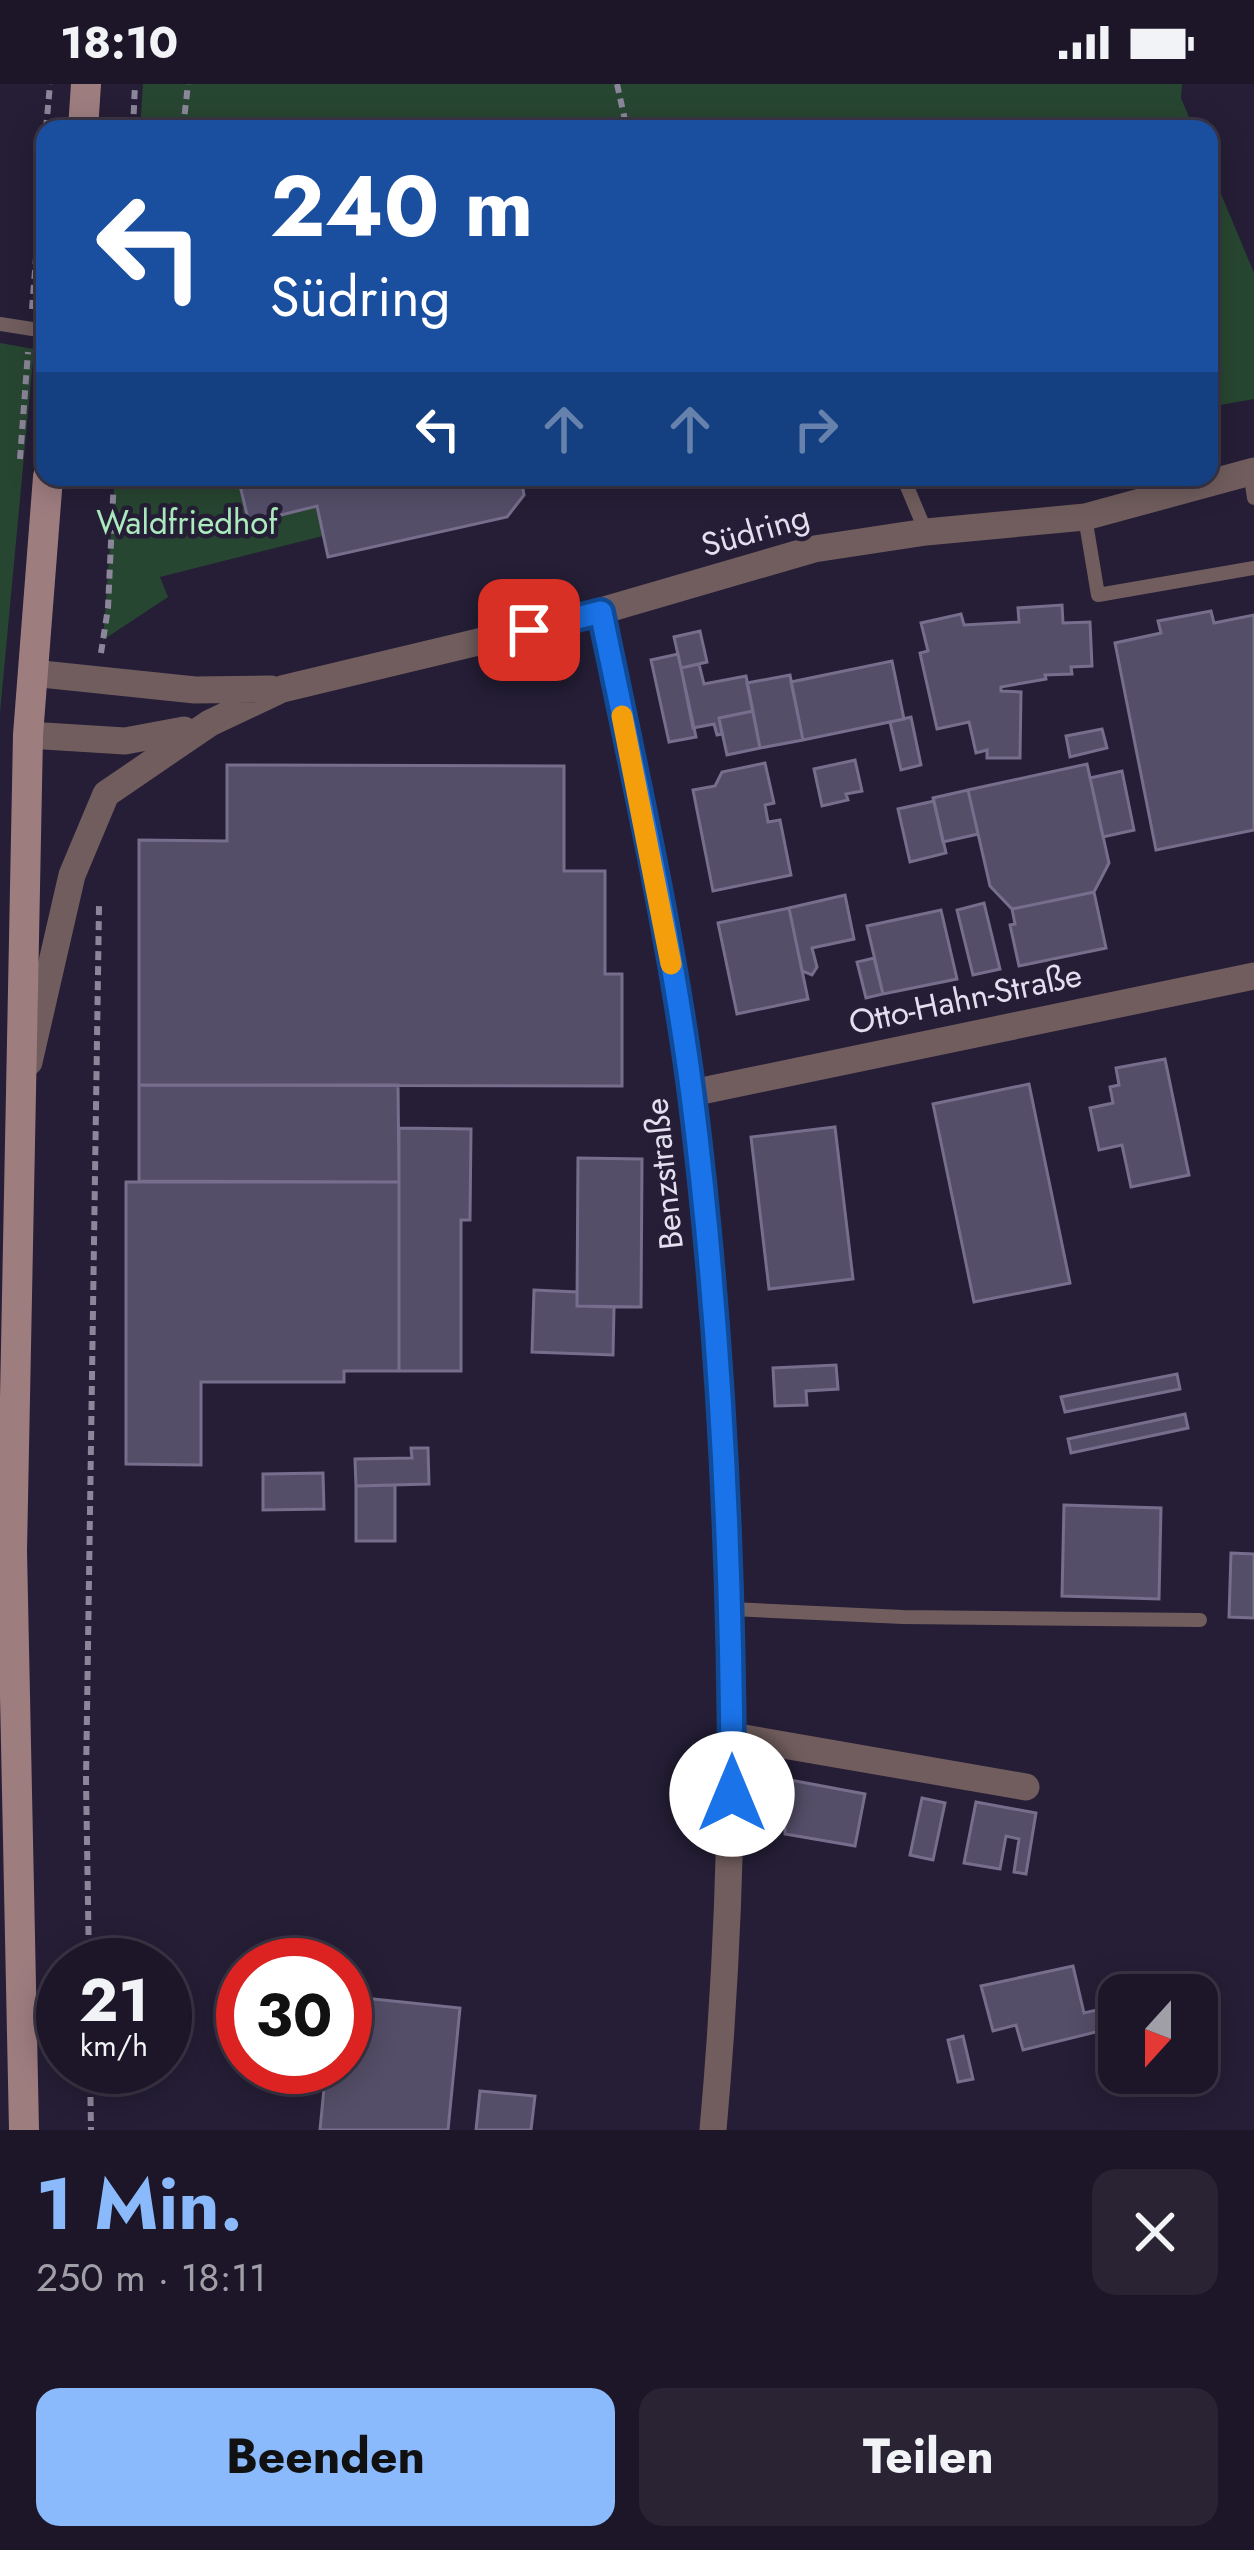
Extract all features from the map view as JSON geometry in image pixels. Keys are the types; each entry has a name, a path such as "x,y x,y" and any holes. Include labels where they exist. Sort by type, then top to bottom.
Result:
{"main road":[{"path":"84,120 86,84"},
{"path":"24,2130 11,1938 12,1551 28,735 47,486"}],"street":[{"name":"Südring","path":"19,1106 72,875 106,794 209,723 282,689 601,612 814,549 926,532 1085,517 1253,480"},
{"name":"Benzstraße","path":"601,612 692,1093 717,1360 731,1609 732,1736 727,1924 713,2130"},
{"name":"Südring","path":"32,673 195,690 282,689"},
{"name":"Südring","path":"28,735 125,741 209,723"},
{"name":"Otto-Hahn-Straße","path":"692,1093 1254,976"},
{"path":"732,1736 1026,1787"}],"lane":[{"path":"0,324 36,330"},
{"path":"908,486 926,532"},
{"path":"1085,517 1098,595 1254,568"},
{"path":"731,1609 1200,1621"}],"path":[{"path":"47,120 50,84"},
{"path":"133,120 135,84"},
{"path":"184,120 188,84"},
{"path":"617,84 625,120"},
{"path":"97,682 108,608 114,486"},
{"path":"89,1938 86,1780 100,898"},
{"path":"90,2094 91,2130"}],"green space":[{"path":"143,84 1182,84 1181,98 1190,120 141,120"},
{"path":"1218,187 1254,273 1254,399 1218,405"},
{"path":"0,343 34,349 0,713"},
{"name":"Waldfriedhof","path":"114,486 522,486 524,495 507,517 328,557 323,536 160,577 168,597 103,640"}],"building":[{"path":"240,486 522,486 524,495 507,517 328,557 317,506 249,523"},
{"path":"1062,605 1063,623 1090,622 1092,666 1071,667 1072,674 1045,675 1046,679 1001,687 1001,691 1021,692 1020,758 987,758 987,750 976,753 969,722 937,729 920,653 928,651 921,623 961,614 964,625 1019,622 1018,608"},
{"path":"1211,611 1214,623 1254,615 1254,830 1156,850 1115,643 1161,633 1158,621"},
{"path":"700,631 707,662 681,668 674,637"},
{"path":"678,654 696,737 669,742 651,660"},
{"path":"892,661 904,719 803,740 791,682"},
{"path":"699,664 704,684 746,676 753,711 719,718 722,734 717,735 714,724 693,728 681,668"},
{"path":"790,675 803,740 760,748 747,683"},
{"path":"753,711 760,748 727,755 719,718"},
{"path":"911,717 921,765 901,770 890,722"},
{"path":"1102,729 1107,748 1070,757 1066,736"},
{"path":"855,760 862,791 822,806 814,769"},
{"path":"765,763 774,803 765,805 768,822 780,820 791,875 713,891 693,790 715,786 722,772"},
{"path":"1087,764 1109,863 1094,892 1012,909 990,886 968,790"},
{"path":"227,765 564,766 564,871 605,871 605,974 622,974 622,1086 139,1085 139,840 227,841"},
{"path":"1122,771 1134,830 1103,837 1090,778"},
{"path":"968,790 978,834 943,842 933,798"},
{"path":"934,801 946,853 910,862 898,809"},
{"path":"1094,892 1106,948 1019,966 1010,925 1015,924 1012,909"},
{"path":"845,895 854,939 812,948 817,967 812,975 802,971 789,908"},
{"path":"984,903 1000,969 973,975 957,910"},
{"path":"789,908 808,999 737,1014 718,923"},
{"path":"941,910 957,979 883,994 867,926"},
{"path":"874,958 883,994 866,998 857,962"},
{"path":"1165,1059 1189,1175 1131,1187 1122,1145 1099,1150 1090,1108 1113,1103 1110,1087 1119,1085 1116,1068"},
{"path":"1029,1084 1070,1283 974,1302 933,1104"},
{"path":"139,1085 398,1085 399,1182 139,1181"},
{"path":"835,1127 853,1279 769,1289 751,1137"},
{"path":"399,1128 471,1129 470,1220 461,1220 461,1371 399,1371"},
{"path":"578,1158 642,1159 641,1307 577,1306"},
{"path":"126,1182 399,1182 399,1371 344,1371 344,1382 201,1382 201,1465 126,1464"},
{"path":"534,1290 577,1292 577,1306 614,1307 613,1355 532,1352"},
{"path":"836,1365 838,1389 806,1391 807,1405 775,1406 773,1368"},
{"path":"1177,1374 1180,1389 1065,1412 1061,1397"},
{"path":"1185,1414 1188,1428 1071,1453 1068,1439"},
{"path":"411,1448 428,1448 429,1484 356,1486 355,1459 412,1458"},
{"path":"323,1473 324,1509 263,1510 263,1474"},
{"path":"395,1485 395,1541 356,1541 356,1486"},
{"path":"1064,1505 1161,1508 1159,1599 1062,1596"},
{"path":"1231,1553 1254,1554 1254,1618 1229,1617"},
{"path":"785,1779 865,1794 855,1846 785,1834"},
{"path":"922,1798 945,1803 933,1860 910,1855"},
{"path":"976,1802 1036,1813 1026,1874 1014,1872 1019,1839 1006,1836 1000,1869 964,1863"},
{"path":"1073,1966 1084,2013 1098,2010 1098,2031 1023,2050 1016,2025 993,2031 981,1986"},
{"path":"372,1999 460,2008 448,2130 320,2130 323,2094 372,2094"},
{"path":"963,2036 973,2079 958,2082 948,2040"},
{"path":"480,2091 535,2096 531,2130 476,2130"}],"slow traffic":[{"path":"622,716 671,964"}],"route":[{"path":"529,630 601,612 676,993 692,1093 717,1360 731,1582 732,1794"}]}
